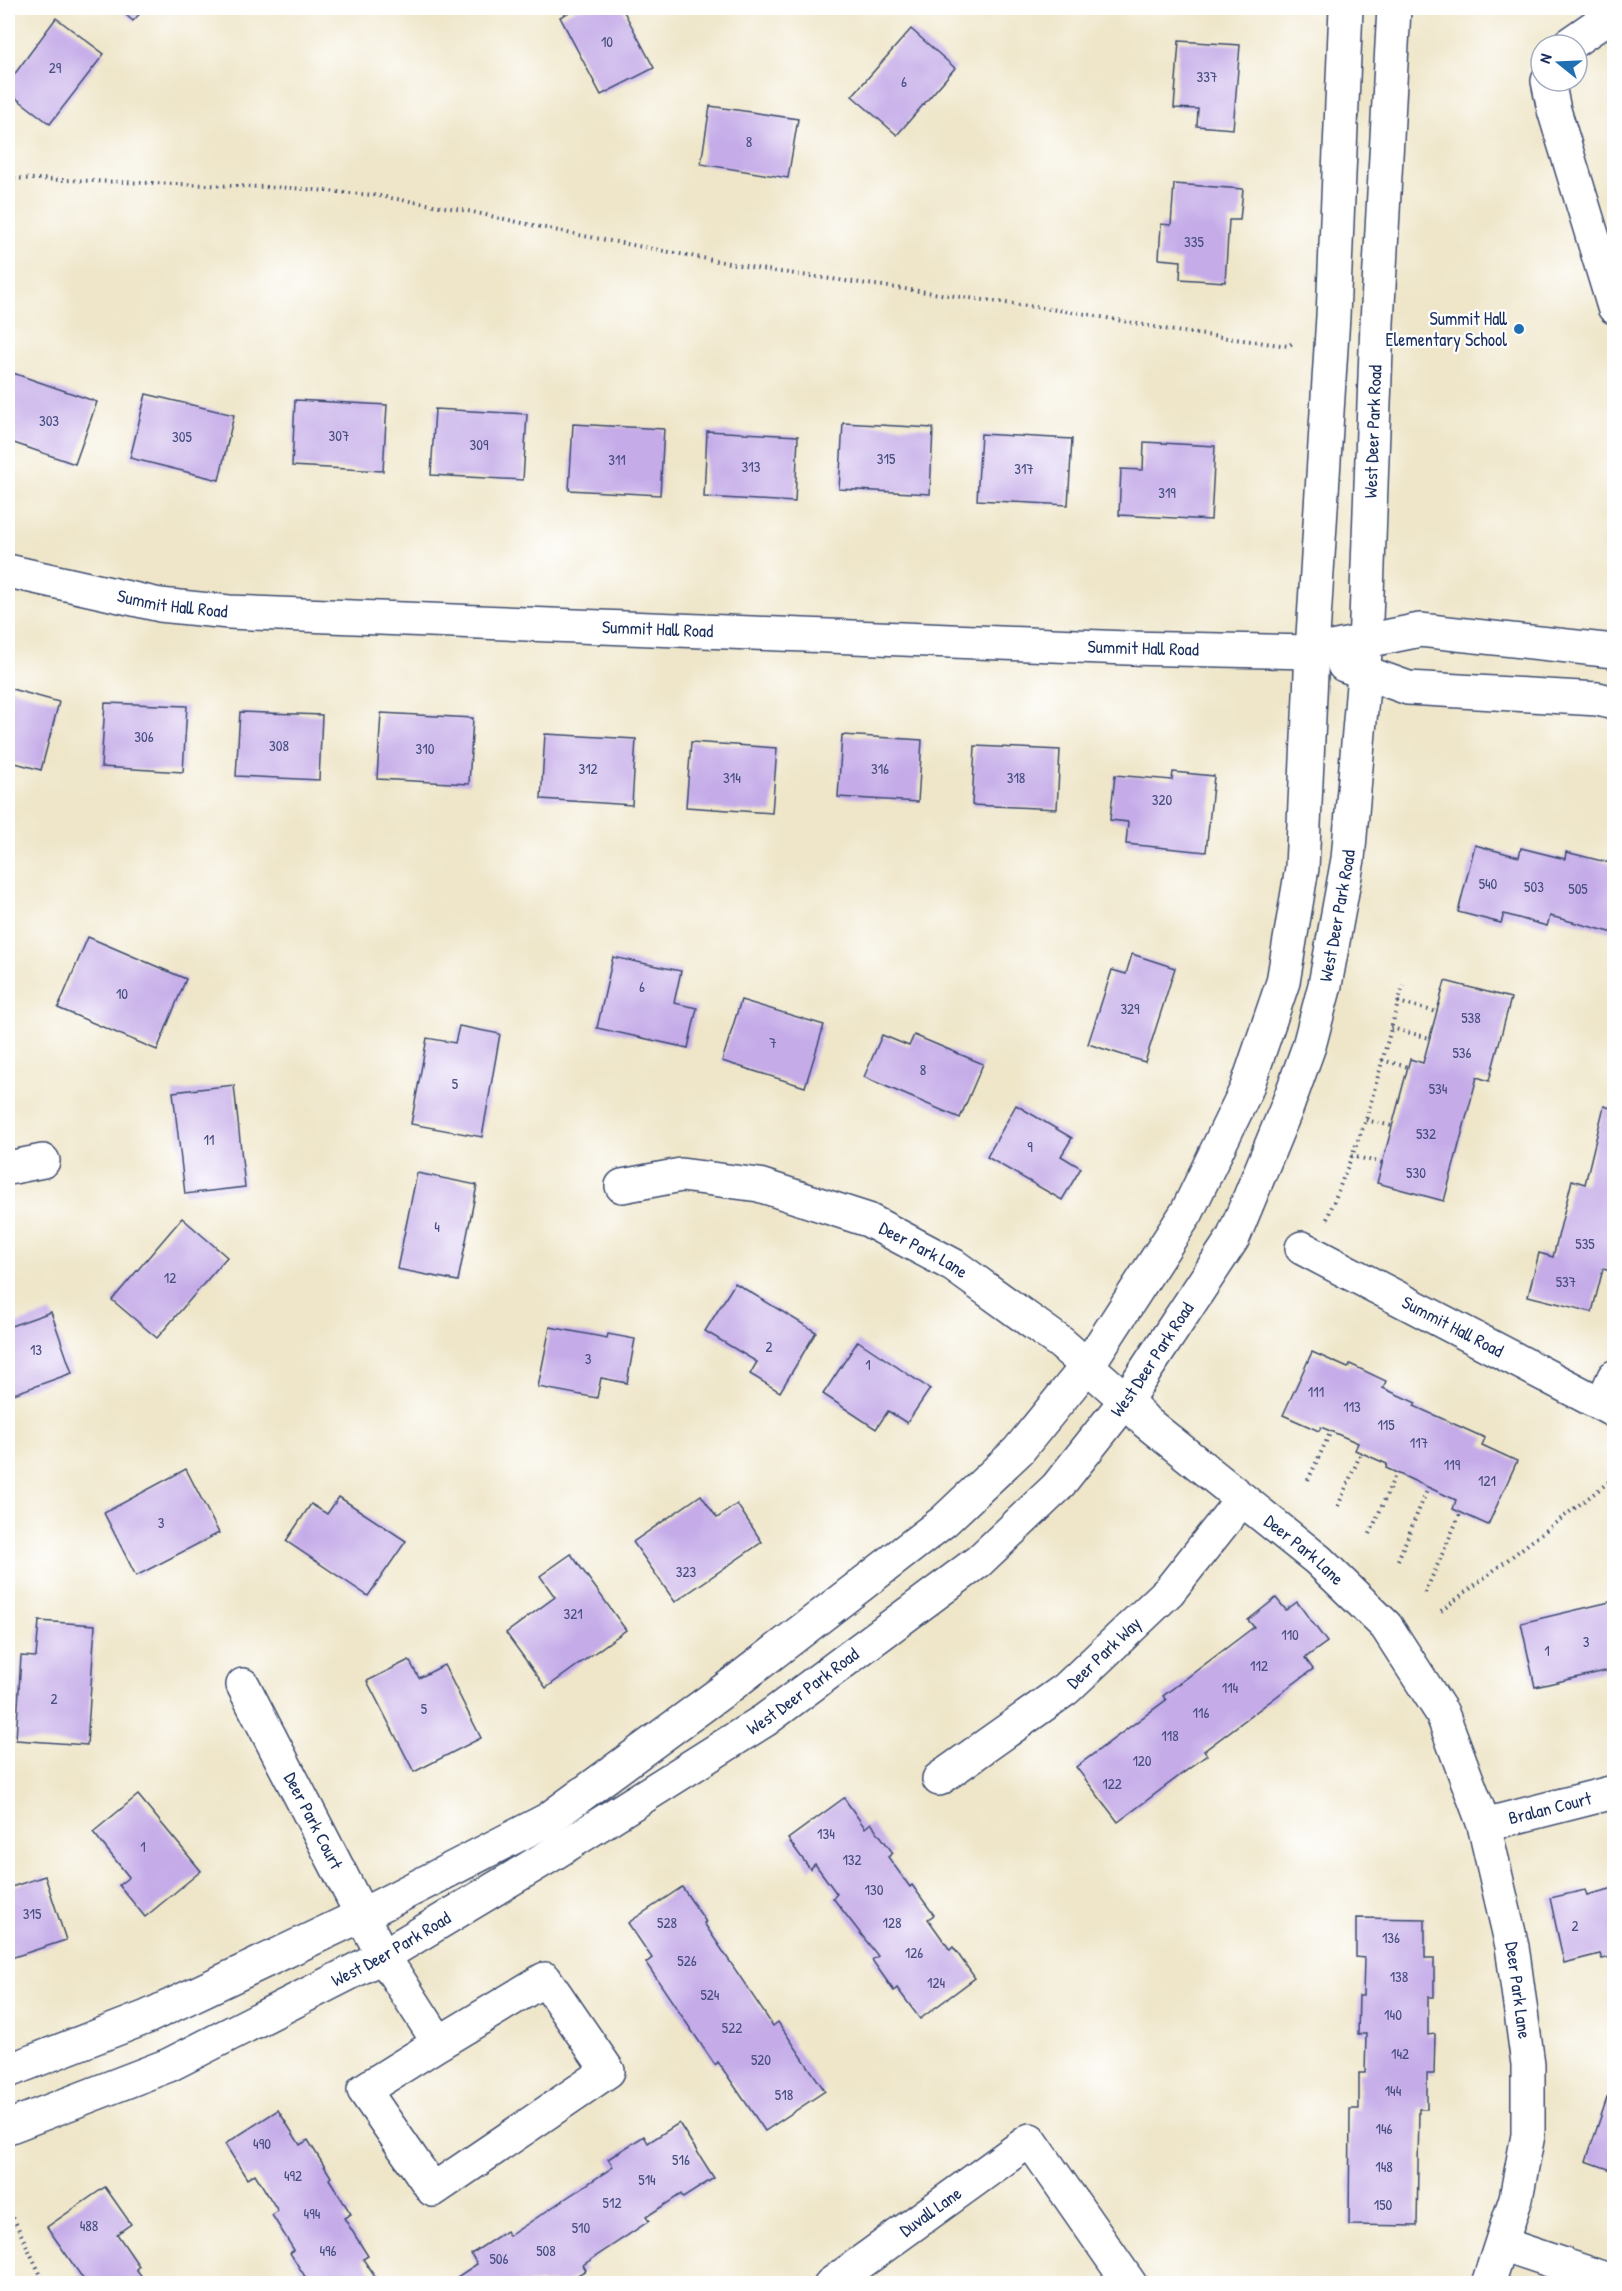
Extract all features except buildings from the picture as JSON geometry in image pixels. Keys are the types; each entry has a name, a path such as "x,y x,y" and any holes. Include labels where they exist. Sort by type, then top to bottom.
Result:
{"street":[{"path":"8,2071 147,2017 362,1915 547,1820 738,1680 945,1521 1018,1451 1088,1365 1186,1212 1246,1090 1283,982 1302,868 1312,652 1333,316 1346,8"},
{"name":"West Deer Park Road","path":"8,2127 169,2065 383,1956 551,1855 765,1720 979,1561 1057,1487 1126,1400 1233,1238 1287,1107 1309,1046 1326,985 1348,859 1366,641 1377,323 1394,8"},
{"path":"1586,33 1614,14"},
{"path":"1589,41 1614,41"},
{"path":"1550,93 1614,307"},
{"name":"Summit Hall Road","path":"8,571 160,605 229,612 1127,648 1312,652 1420,630 1610,647"},
{"name":"Summit Hall Road","path":"1312,652 1364,674 1408,688 1598,699 1614,703"},
{"path":"8,1168 43,1161"},
{"name":"Deer Park Lane","path":"622,1186 681,1175 759,1185 868,1220 953,1265 1088,1365 1146,1422 1318,1560 1386,1626 1442,1713 1484,1825 1512,1946 1528,2064 1528,2135 1516,2198 1488,2283"},
{"name":"Summit Hall Road","path":"1308,1251 1610,1397"},
{"name":"Deer Park Way","path":"939,1779 1066,1689 1169,1591 1242,1499"},
{"name":"Deer Park Court","path":"243,1685 383,1956 439,2043"},
{"name":"Bralan Court","path":"1484,1825 1614,1792"},
{"path":"545,1979 608,2071 434,2190 364,2090 439,2043 545,1979"},
{"name":"Duvall Lane","path":"831,2283 1030,2140 1130,2283"},
{"path":"1502,2244 1614,2282"}],"path":[{"path":"8,177 292,188 373,195 468,211 568,233 766,270 1086,314 1175,331 1288,346 1333,316"},
{"path":"1308,1251 1366,1120 1403,984"},
{"path":"1398,1002 1437,1012"},
{"path":"1391,1028 1430,1038"},
{"path":"1382,1060 1408,1067"},
{"path":"1366,1120 1392,1126"},
{"path":"1351,1156 1383,1163"},
{"path":"1308,1480 1330,1431"},
{"path":"1338,1506 1361,1453"},
{"path":"1370,1534 1396,1473"},
{"path":"1441,1611 1614,1478"},
{"path":"1398,1560 1428,1488"},
{"path":"1425,1593 1461,1512"},
{"path":"8,2207 45,2283"}],"place":[{"name":"Summit Hall Elementary School","path":"1519,329"}]}
